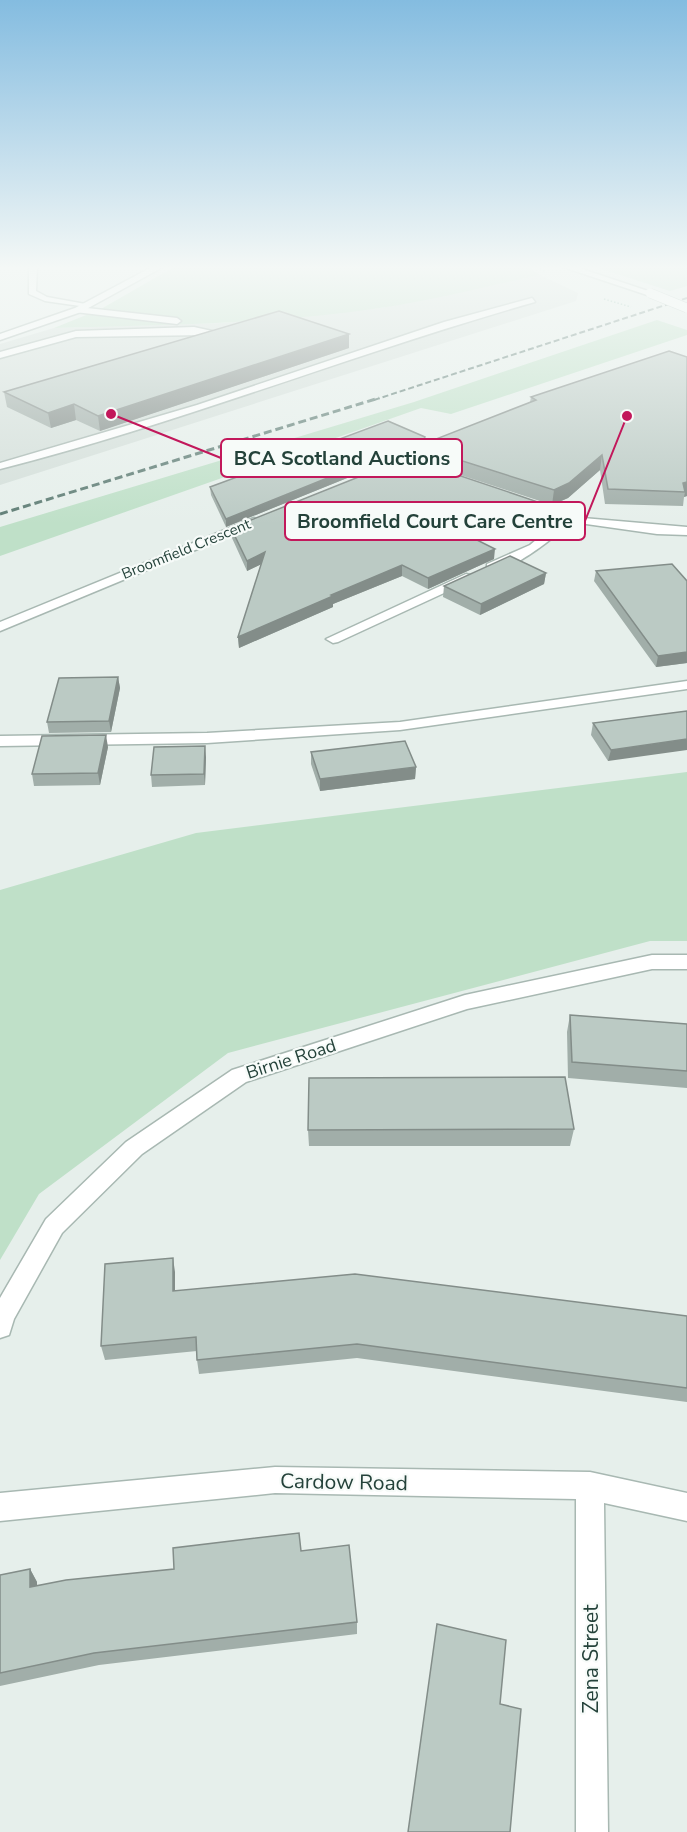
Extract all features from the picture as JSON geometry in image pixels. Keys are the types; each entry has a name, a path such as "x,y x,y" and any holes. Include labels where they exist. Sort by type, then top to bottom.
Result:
{"street":[{"path":"0,466 200,407 362,352"},
{"path":"421,470 428,449 471,432"},
{"path":"0,453 14,461"},
{"path":"407,469 436,471"},
{"path":"502,496 570,517 657,530 687,531"},
{"name":"Broomfield Crescent","path":"0,627 270,515"},
{"path":"333,639 534,548 570,517"},
{"path":"0,741 207,738 400,726 687,685"},
{"name":"Birnie Road","path":"0,1327 2,1317 54,1226 134,1148 239,1076 465,1002 652,962 687,962"},
{"name":"Cardow Road","path":"0,1507 275,1480 590,1486 687,1507"},
{"name":"Zena Street","path":"590,1486 592,1832"}],"shaded area":[{"path":"0,352 415,352 0,485"}],"green space":[{"path":"561,352 635,352 451,414 421,408 0,556 0,527 414,402"},
{"path":"687,772 687,941 650,941 228,1053 39,1194 0,1260 0,890 196,833"}],"building":[{"path":"138,352 292,352 98,416 74,404 48,413 4,392"},
{"path":"665,352 687,357 687,482 683,483 685,492 608,489 602,455 569,483 554,490 431,451 436,439 536,400 531,397"},
{"path":"388,421 425,437 416,456 362,464 226,519 210,487"},
{"path":"407,465 434,467 538,502 465,534 495,549 428,578 402,565 238,637 265,552 247,561 231,528 371,472"},
{"path":"510,556 546,573 481,604 444,586"},
{"path":"672,564 687,581 687,652 658,656 596,571"},
{"path":"118,677 109,721 47,722 59,678"},
{"path":"687,711 687,739 611,750 593,723"},
{"path":"106,735 98,773 32,774 42,736"},
{"path":"405,741 416,767 320,779 311,752"},
{"path":"205,746 204,774 151,775 154,747"},
{"path":"570,1015 687,1024 687,1071 572,1062"},
{"path":"565,1077 574,1129 308,1130 309,1078"},
{"path":"173,1258 173,1291 355,1274 687,1316 687,1388 357,1344 197,1360 196,1337 101,1346 105,1264"},
{"path":"299,1533 301,1551 349,1545 357,1622 94,1653 0,1673 0,1575 30,1569 30,1587 66,1580 174,1569 173,1548"},
{"path":"437,1624 506,1640 500,1704 521,1709 510,1832 408,1832"}],"railway":[{"path":"374,400 520,352"},
{"path":"0,514 379,398"}],"place":[{"name":"BCA Scotland Auctions","path":"111,414"},
{"name":"Broomfield Court Care Centre","path":"627,416"}]}
